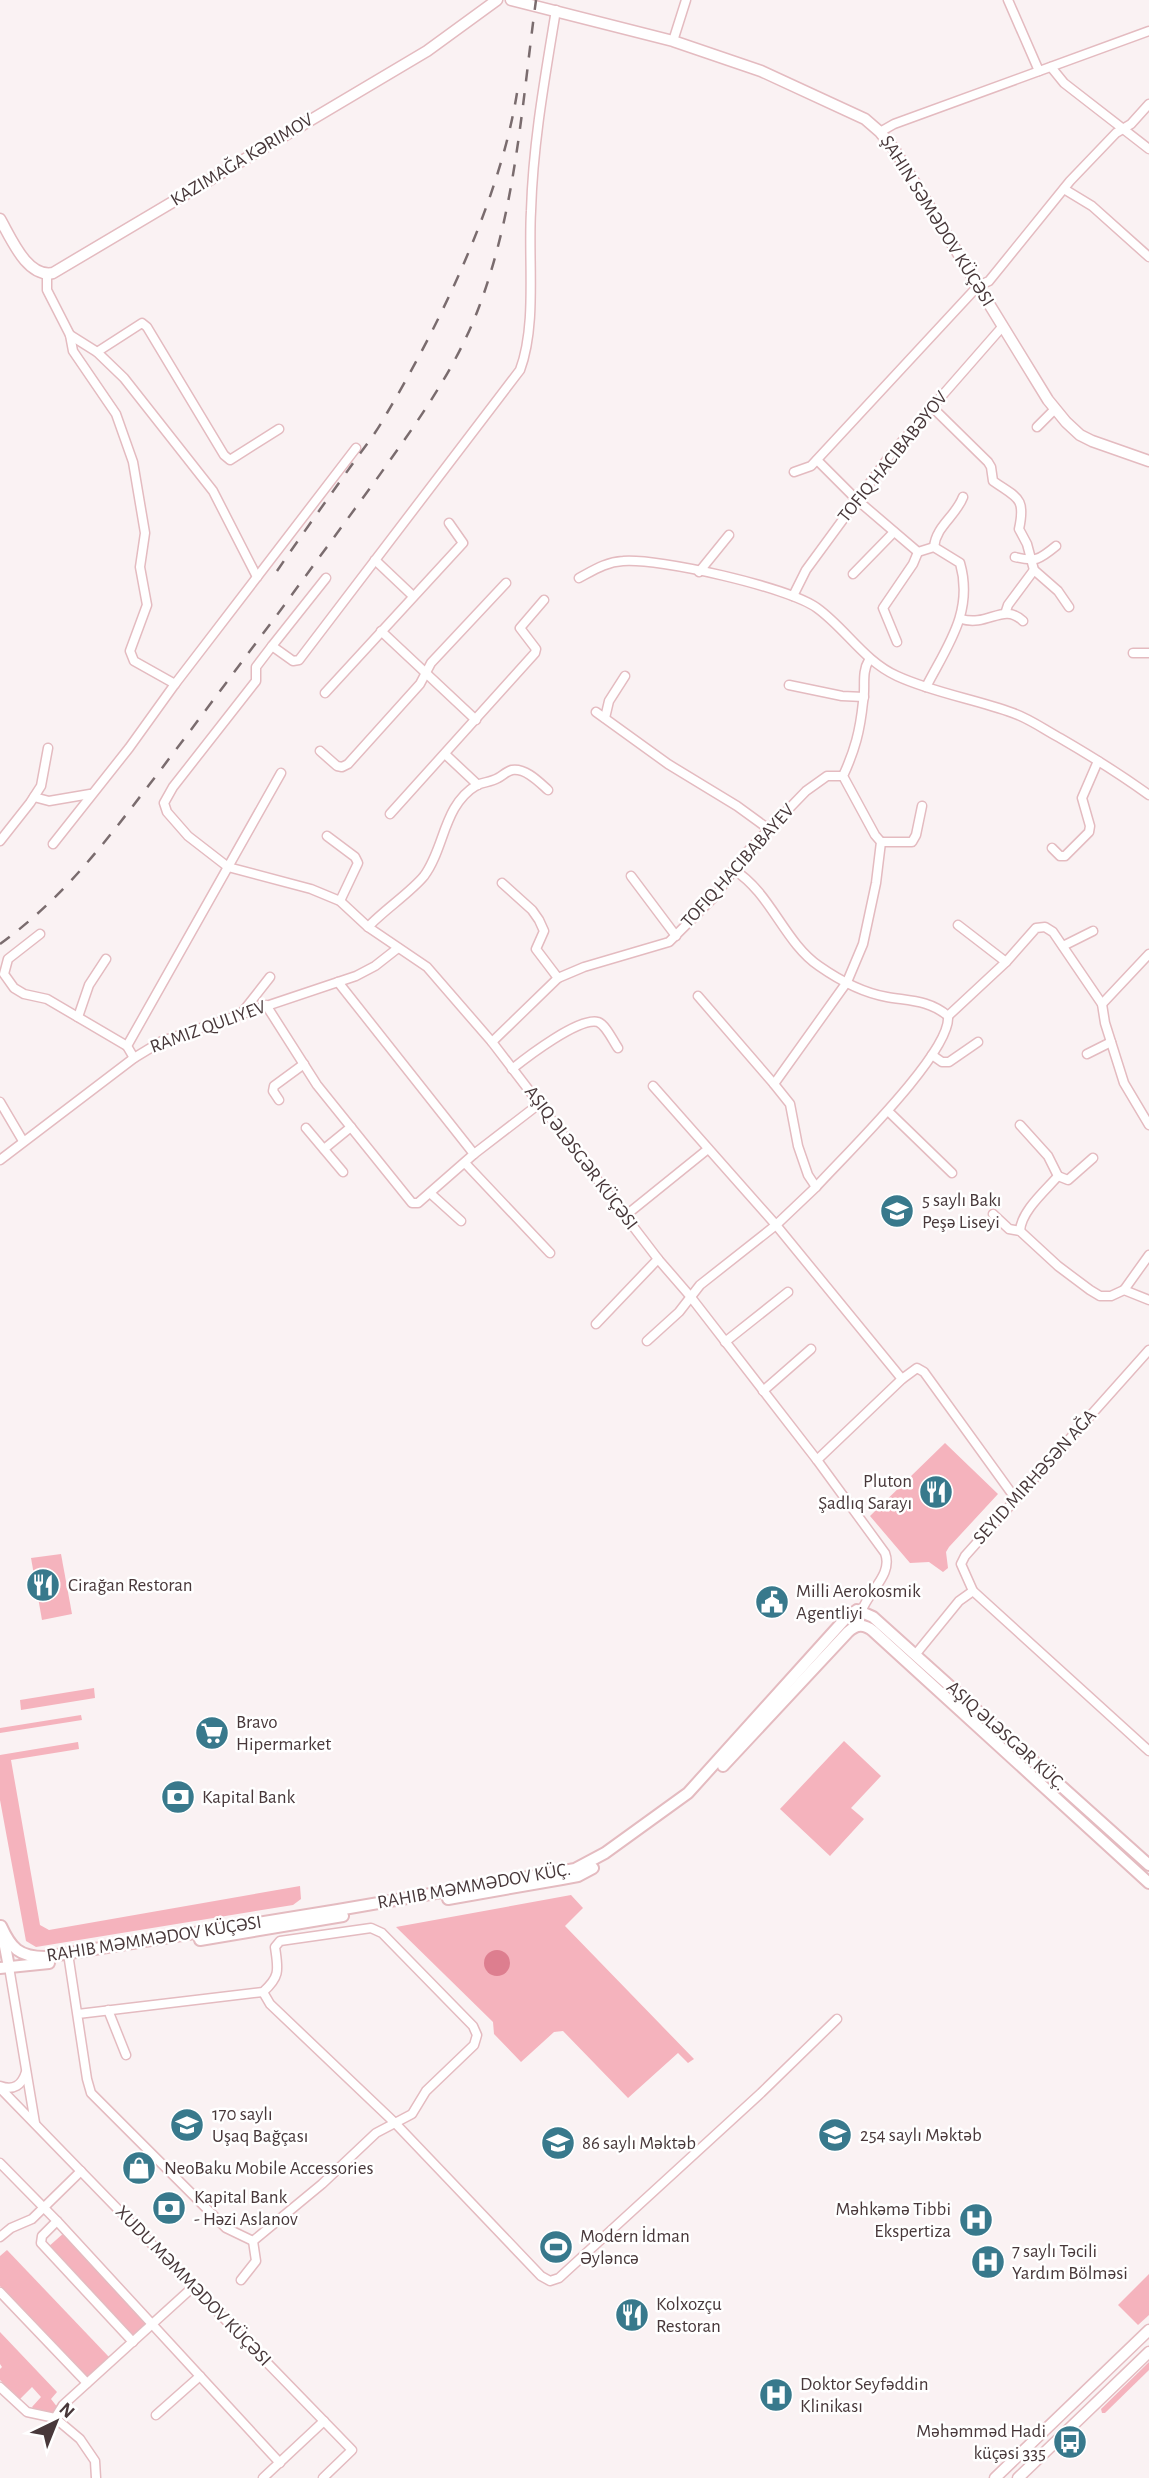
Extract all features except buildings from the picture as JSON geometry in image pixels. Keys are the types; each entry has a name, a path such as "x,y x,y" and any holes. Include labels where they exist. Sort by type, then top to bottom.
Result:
{"main road":[{"name":"RAHIB MƏMMƏDOV KÜÇ.","path":"321,1912 576,1872 697,1789 845,1619 855,1610 860,1610"},
{"path":"860,1610 869,1614 912,1659 1149,1883"},
{"path":"697,1789 848,1632 862,1626 912,1659 1149,1866"},
{"path":"1,1923 4,1968 294,1924 576,1872"},
{"name":"RAHIB MƏMMƏDOV KÜÇƏSI","path":"1,1923 6,1938 19,1952 26,1956 45,1957 321,1912"}],"street":[{"path":"0,219 27,262 38,272 53,273 426,51 497,0"},
{"name":"ŞAHIN SƏMƏDOV KÜÇƏSI","path":"511,0 673,41 761,71 865,119 894,149 1055,409 1080,435 1149,461"},
{"path":"673,41 686,0"},
{"path":"1008,0 1039,71"},
{"path":"272,646 293,662 299,660 520,370 529,342 530,212 534,144 556,10"},
{"path":"880,132 894,124 1149,31"},
{"path":"1051,67 1064,83 1149,149"},
{"path":"794,472 804,470 817,460 978,286 989,281 1064,189 1116,134 1131,124 1149,104"},
{"path":"1064,189 1092,206 1149,257"},
{"path":"47,274 47,290 70,335 74,351 116,414 133,461 145,533 140,567 146,605 130,651 134,662 174,684"},
{"path":"97,352 133,327 142,323 147,327 224,456 230,460 279,429"},
{"path":"793,596 806,570 891,454 1003,326"},
{"path":"70,335 97,352 124,378 213,491 257,577"},
{"path":"932,407 988,462 993,481 1019,500 1023,511 1019,529 1027,544 1033,566"},
{"path":"1037,427 1055,409"},
{"path":"53,844 356,449"},
{"path":"817,460 856,499 918,552"},
{"path":"934,547 937,532 963,497"},
{"path":"325,693 463,543 449,523"},
{"path":"853,574 894,532"},
{"path":"699,572 729,535"},
{"path":"1006,611 1033,566 1056,546"},
{"path":"918,552 934,547 960,563 964,597 961,619 926,687"},
{"path":"897,642 883,608 913,564 918,552"},
{"path":"1014,557 1033,566 1058,591 1069,607"},
{"path":"374,560 414,596"},
{"path":"579,578 606,564 642,561 729,578 793,596 818,608 869,660 899,677 1016,714 1098,761 1149,795"},
{"path":"326,578 256,667 256,681 173,787 164,803 167,812 188,836 228,867 311,889 340,901 368,927 427,967 492,1042 880,1545 888,1559 885,1573 860,1610 862,1626"},
{"path":"320,751 338,766 348,764 420,684 431,663 506,583"},
{"path":"390,814 535,653 534,645 520,628 544,600"},
{"path":"961,619 981,621 1006,611 1023,621"},
{"path":"381,631 476,720"},
{"path":"1133,653 1149,653"},
{"path":"843,776 855,751 864,697 864,670 869,660"},
{"path":"605,718 609,701 625,676"},
{"path":"789,685 842,696 864,697"},
{"path":"596,712 668,764 737,806 769,830"},
{"path":"2,834 41,786 48,748"},
{"path":"445,754 478,785"},
{"path":"1052,848 1060,856 1065,856 1089,832 1090,826 1082,798 1098,761"},
{"path":"368,927 423,878 452,811 461,799 478,785 495,780 511,770 535,778 548,790"},
{"path":"127,1046 281,773"},
{"path":"492,1042 558,978 584,967 661,945 676,936 717,894 743,856 814,783 827,776 843,776"},
{"path":"774,1084 847,982 863,944 876,883 881,842 843,776"},
{"path":"34,797 49,801 90,794"},
{"path":"881,842 912,842 922,806"},
{"path":"327,836 355,857 358,863 340,901"},
{"path":"647,1341 679,1312 700,1285 776,1225 816,1187 888,1111 932,1055 949,1024 948,1016 929,1003 867,992 820,967 808,957 751,885 734,870"},
{"path":"631,876 676,936"},
{"path":"502,883 539,919 544,931 537,945 537,954 558,978"},
{"path":"958,925 1006,962"},
{"path":"948,1016 1037,929 1045,927 1053,932 1102,1004 1124,1083 1147,1119"},
{"path":"1063,946 1093,931"},
{"path":"40,934 8,960 4,974 14,988 24,994 47,999 78,1017 127,1046 134,1058"},
{"name":"RAMIZ QULIYEV","path":"0,1160 134,1058 181,1033 338,982 375,967 398,948"},
{"path":"1102,1004 1149,954"},
{"path":"78,1017 89,985 106,959"},
{"path":"241,1014 270,977"},
{"path":"338,982 474,1154"},
{"path":"698,996 790,1104 798,1146 808,1175 816,1187"},
{"path":"267,1005 304,1064 412,1203 418,1203 474,1154 539,1104"},
{"path":"512,1069 548,1041 589,1023 597,1022 603,1026 618,1048"},
{"path":"932,1055 942,1062 949,1062 978,1042"},
{"path":"1087,1054 1111,1042"},
{"path":"279,1100 273,1091 274,1086 304,1064"},
{"path":"653,1086 776,1225 902,1379"},
{"path":"0,1102 23,1142"},
{"path":"888,1111 952,1173"},
{"path":"1020,1125 1048,1156 1058,1176 1068,1180 1093,1158"},
{"path":"324,1149 351,1127"},
{"path":"306,1128 343,1172"},
{"path":"625,1216 708,1149"},
{"path":"464,1163 550,1253"},
{"path":"1020,1231 1020,1223 1026,1214 1058,1176"},
{"path":"430,1193 461,1221"},
{"path":"993,1214 1009,1229 1020,1231 1058,1266 1100,1296 1111,1296 1124,1290 1149,1255"},
{"path":"596,1324 658,1259"},
{"path":"1124,1290 1149,1300"},
{"path":"725,1342 788,1292"},
{"path":"763,1391 811,1349"},
{"name":"SEYID MIRHƏSƏN AĞA","path":"973,1591 962,1569 965,1556 1149,1350"},
{"path":"817,1460 916,1368 924,1372 1015,1499"},
{"path":"912,1659 959,1601 973,1591 1149,1751"},
{"path":"294,1924 299,1938"},
{"path":"78,2014 263,1992 279,1971 276,1943 371,1928 377,1929 473,2026 477,2035 474,2045 426,2091 412,2114 376,2133 322,2185 253,2241"},
{"path":"69,1960 89,2087 96,2099 226,2228 253,2241"},
{"path":"4,1968 27,2071 35,2123"},
{"path":"263,1992 270,2004 395,2123 546,2280 554,2280 761,2093 837,2020"},
{"path":"108,2010 126,2055"},
{"path":"0,2087 16,2087 27,2071"},
{"name":"XUDU MƏMMƏDOV KÜÇƏSI","path":"0,2087 352,2450 323,2478"},
{"path":"0,2163 44,2207 280,2463"},
{"path":"0,2237 11,2228 26,2223 81,2171"},
{"path":"57,2221 42,2236 41,2243 133,2342"},
{"path":"241,2280 256,2261 253,2241"},
{"path":"55,2418 63,2405 193,2287"},
{"path":"0,2292 87,2383"},
{"path":"995,2478 1149,2330"},
{"path":"1018,2478 1149,2351"},
{"path":"156,2415 201,2376"},
{"path":"0,2387 27,2413 55,2418 80,2439 95,2461 96,2478"},
{"path":"263,2478 324,2421"}],"shaded area":[{"path":"945,1443 998,1494 949,1547 946,1552 948,1568 943,1572 929,1562 910,1563 870,1516"},
{"path":"61,1554 72,1614 42,1620 31,1558"},
{"path":"94,1688 95,1698 21,1710 20,1700"},
{"path":"81,1715 82,1720 0,1733 0,1728"},
{"path":"844,1741 881,1776 851,1808 864,1819 830,1856 780,1809"},
{"path":"78,1742 79,1749 11,1760 40,1925 49,1930 300,1886 301,1899 293,1905 36,1947 26,1941 0,1800 0,1755"},
{"path":"571,1895 583,1908 565,1926 694,2059 688,2063 678,2053 628,2098 563,2031 554,2032 521,2062 494,2034 493,2022 396,1927"},
{"path":"497,1950 507,1953 510,1963 507,1973 497,1976 487,1973 484,1963 487,1953"},
{"path":"65,2232 149,2321 130,2338 47,2248"},
{"path":"7,2250 109,2357 88,2377 0,2286 0,2256"},
{"path":"1149,2274 1149,2315 1138,2325 1118,2305"},
{"path":"0,2332 57,2392 51,2399 58,2408 53,2414 38,2413 32,2407 41,2397 32,2387 20,2399 0,2380"},
{"path":"1149,2362 1149,2370 1102,2413 1101,2409"}],"railway":[{"path":"0,944 43,909 115,829 376,480 446,375 479,307 502,232 516,155 536,0"},
{"path":"277,571 379,427 428,340 483,217 509,133 517,93"}],"place":[{"name":"5 saylı Bakı Peşə Liseyi","path":"897,1211"},
{"name":"Pluton Şadlıq Sarayı","path":"936,1492"},
{"name":"Cirağan Restoran","path":"43,1585"},
{"name":"Milli Aerokosmik Agentliyi","path":"772,1602"},
{"name":"Bravo Hipermarket","path":"212,1733"},
{"name":"Kapital Bank","path":"178,1797"},
{"name":"170 saylı Uşaq Bağçası","path":"187,2125"},
{"name":"254 saylı Məktəb","path":"835,2135"},
{"name":"86 saylı Məktəb","path":"558,2143"},
{"name":"NeoBaku Mobile Accessories","path":"139,2168"},
{"name":"Kapital Bank - Həzi Aslanov","path":"169,2208"},
{"name":"Məhkəmə Tibbi Ekspertiza","path":"976,2220"},
{"name":"Modern İdman Əyləncə","path":"556,2247"},
{"name":"7 saylı Təcili Yardım Bölməsi","path":"988,2262"},
{"name":"Kolxozçu Restoran","path":"632,2315"},
{"name":"Doktor Seyfәddin Klinikası","path":"776,2395"},
{"name":"Məhəmməd Hadi küçəsi 335","path":"1070,2442"}]}
